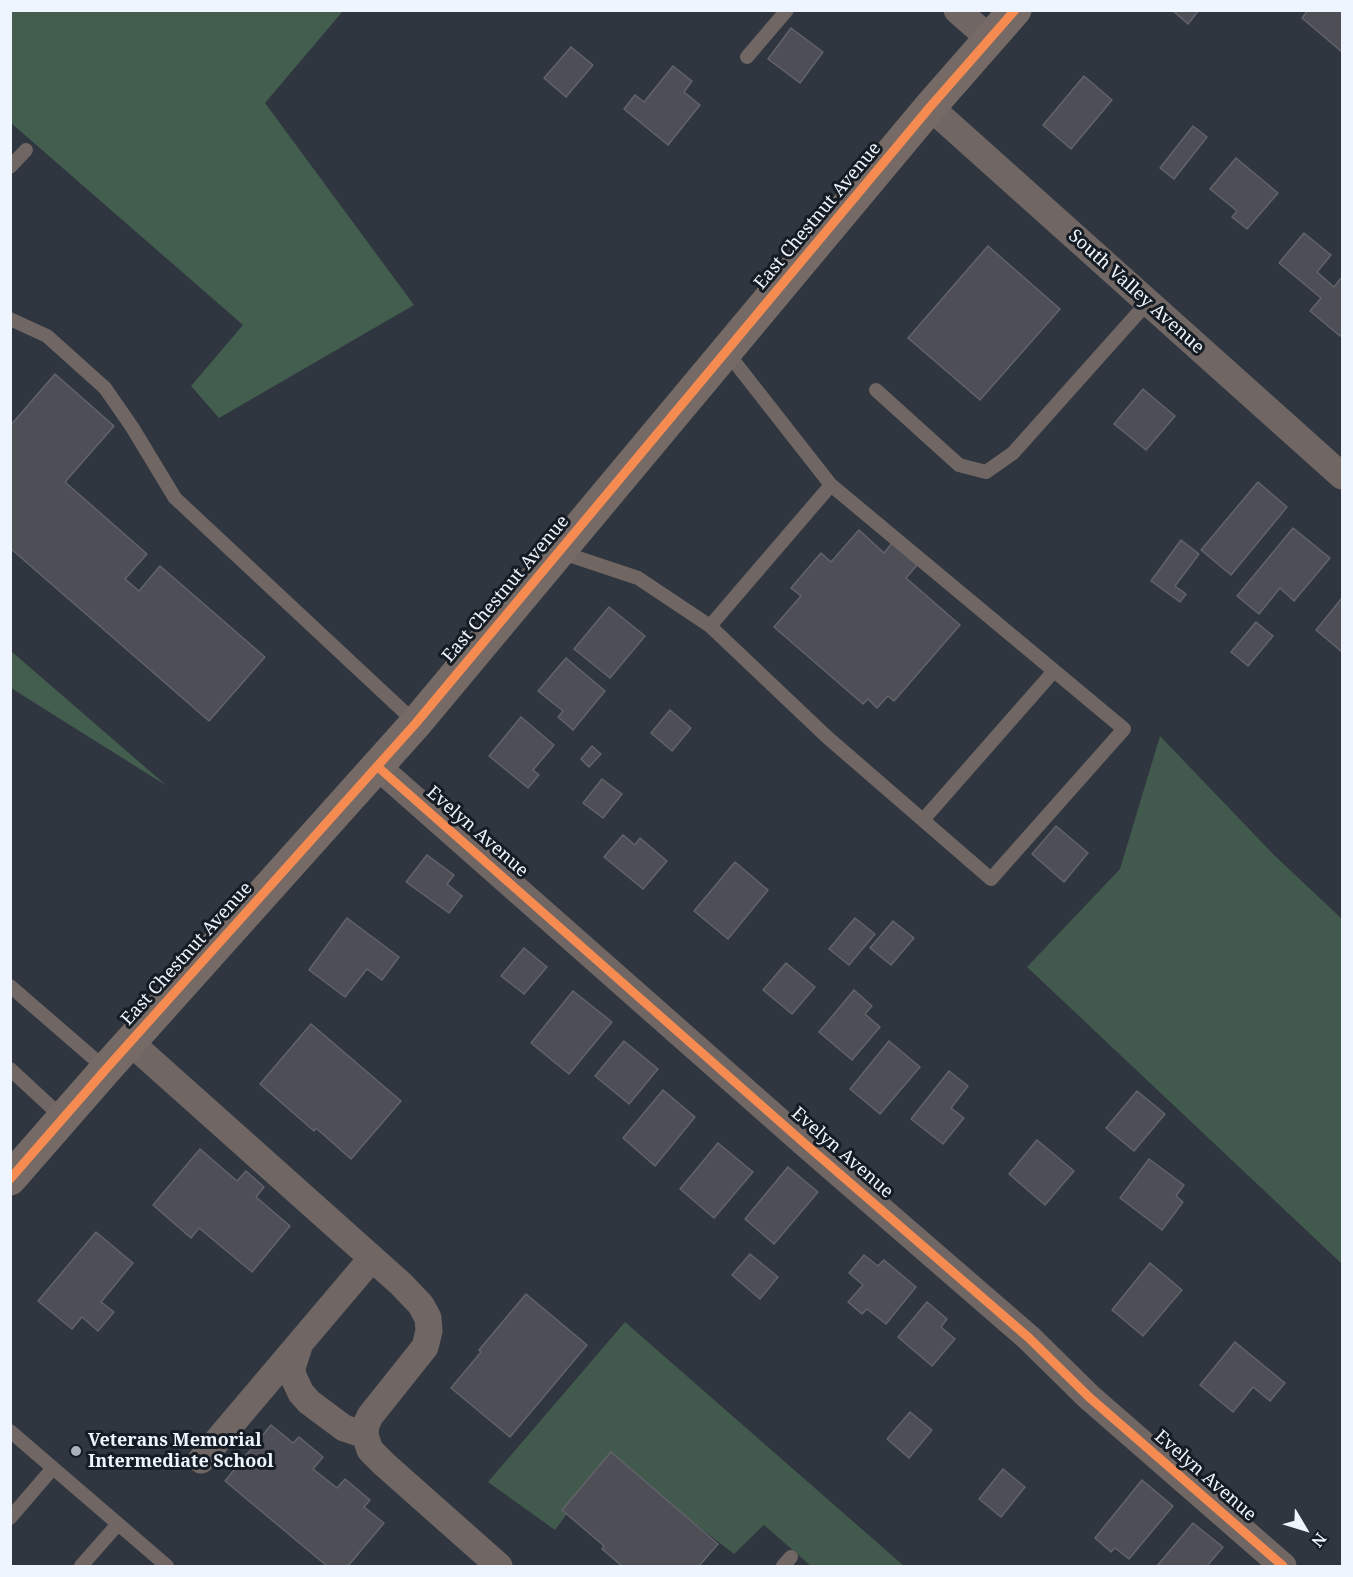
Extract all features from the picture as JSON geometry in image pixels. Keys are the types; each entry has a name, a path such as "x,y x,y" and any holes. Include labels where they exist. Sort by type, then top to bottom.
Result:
{"street":[{"path":"957,10 990,39"},
{"name":"East Chestnut Avenue","path":"10,1179 416,723 930,107 1015,10"},
{"name":"South Valley Avenue","path":"930,107 1342,476"},
{"name":"Evelyn Avenue","path":"378,767 1029,1338 1089,1397 1282,1566"},
{"path":"130,1042 422,1305 428,1318 429,1331 425,1347 370,1416 365,1435 370,1450 384,1464 499,1566"},
{"path":"201,1460 372,1258"},
{"path":"301,1341 292,1368 293,1376 301,1392 309,1402 344,1428 365,1435"}],"lane":[{"path":"747,57 787,10"},
{"path":"10,167 26,150"},
{"path":"876,390 959,465 987,472 1013,453 1147,303"},
{"path":"10,319 46,336 105,388 132,427 175,498 416,723"},
{"path":"558,552 638,578 710,626 827,737 991,879 1124,729 831,486 726,351"},
{"path":"710,626 831,486"},
{"path":"923,820 1054,671"},
{"path":"10,986 106,1069"},
{"path":"10,1069 63,1118"},
{"path":"10,1431 167,1566"},
{"path":"10,1518 53,1468"},
{"path":"81,1566 118,1524"}],"green space":[{"path":"11,10 343,11 265,103 414,305 219,418 191,386 243,325 11,123"},
{"path":"11,651 167,786 11,688"},
{"path":"1160,736 1274,855 1342,919 1342,1264 1027,967 1120,869"},
{"path":"625,1322 904,1566 811,1566 764,1525 734,1554 609,1457 555,1530 488,1482"}],"building":[{"path":"1172,10 1199,10 1188,24"},
{"path":"1308,10 1342,10 1342,52 1302,18"},
{"path":"791,28 823,52 800,83 768,59"},
{"path":"571,47 593,65 566,97 544,78"},
{"path":"673,66 692,81 684,92 700,105 668,145 624,109 635,95 644,102"},
{"path":"1084,76 1112,100 1071,149 1043,125"},
{"path":"1193,126 1207,137 1174,179 1160,168"},
{"path":"1236,158 1278,193 1247,229 1232,217 1237,211 1210,189"},
{"path":"1304,233 1331,255 1317,272 1334,287 1341,278 1342,280 1342,333 1340,336 1310,311 1321,298 1279,263"},
{"path":"988,246 1060,309 980,400 908,338"},
{"path":"55,374 114,426 65,482 147,554 125,579 139,591 160,566 265,657 209,721 10,548 10,426"},
{"path":"1143,389 1175,416 1146,450 1114,424"},
{"path":"1258,482 1287,507 1231,575 1201,550"},
{"path":"1293,528 1330,558 1294,601 1280,588 1259,614 1237,596"},
{"path":"859,530 884,553 893,542 918,564 906,578 960,625 894,701 888,696 877,708 868,699 863,704 774,627 801,596 791,588 821,553 831,562"},
{"path":"1181,540 1199,554 1175,586 1186,594 1180,602 1151,581"},
{"path":"1342,598 1342,652 1316,630"},
{"path":"609,607 645,636 610,678 574,649"},
{"path":"1256,622 1273,636 1248,666 1231,652"},
{"path":"566,658 605,691 573,730 558,717 563,711 538,691"},
{"path":"670,710 691,728 672,751 651,733"},
{"path":"521,717 554,745 533,770 539,775 528,788 489,756"},
{"path":"592,746 601,754 589,767 581,759"},
{"path":"602,779 622,794 603,818 583,803"},
{"path":"1056,826 1088,853 1064,882 1032,854"},
{"path":"623,835 635,845 640,838 667,861 643,889 604,857"},
{"path":"427,855 454,875 447,884 462,896 449,913 406,882"},
{"path":"735,862 768,890 728,939 694,911"},
{"path":"347,918 399,957 382,980 367,969 345,997 309,970"},
{"path":"855,918 875,934 849,965 829,949"},
{"path":"893,921 914,938 891,965 870,948"},
{"path":"524,948 547,967 524,994 501,976"},
{"path":"786,963 815,987 792,1014 763,990"},
{"path":"854,990 872,1006 865,1014 880,1027 852,1060 819,1032"},
{"path":"573,991 612,1022 569,1074 531,1043"},
{"path":"311,1024 401,1101 351,1159 316,1128 314,1131 260,1084"},
{"path":"624,1041 658,1069 629,1104 595,1076"},
{"path":"889,1041 920,1067 880,1114 850,1089"},
{"path":"949,1071 968,1086 951,1108 964,1118 943,1144 911,1119"},
{"path":"663,1090 695,1117 655,1166 623,1138"},
{"path":"1137,1091 1165,1114 1134,1151 1106,1128"},
{"path":"1037,1140 1074,1171 1045,1205 1009,1174"},
{"path":"718,1143 753,1172 714,1218 680,1189"},
{"path":"200,1149 237,1181 246,1171 264,1187 256,1197 290,1226 252,1272 199,1228 191,1238 153,1205"},
{"path":"1149,1159 1184,1185 1176,1196 1183,1202 1162,1230 1120,1198"},
{"path":"788,1167 818,1192 774,1244 745,1219"},
{"path":"96,1232 133,1263 101,1302 114,1312 98,1331 82,1317 72,1329 38,1301"},
{"path":"750,1254 778,1277 760,1299 732,1275"},
{"path":"864,1255 878,1266 884,1260 916,1287 886,1324 867,1309 862,1314 848,1302 863,1285 849,1273"},
{"path":"1150,1263 1182,1290 1143,1336 1112,1310"},
{"path":"526,1294 587,1345 510,1437 451,1388 481,1352 479,1350"},
{"path":"927,1302 947,1319 941,1327 955,1339 932,1366 898,1337"},
{"path":"1235,1342 1285,1383 1270,1401 1253,1387 1233,1412 1200,1385"},
{"path":"910,1412 932,1430 909,1458 887,1439"},
{"path":"271,1425 293,1443 299,1437 323,1457 313,1469 337,1488 345,1479 370,1500 364,1507 384,1523 348,1566 327,1566 225,1481"},
{"path":"611,1452 718,1544 699,1566 622,1566 602,1549 604,1546 562,1510"},
{"path":"1003,1469 1025,1487 1001,1517 979,1499"},
{"path":"1142,1480 1173,1506 1129,1559 1115,1548 1111,1552 1095,1538"},
{"path":"1193,1523 1223,1547 1207,1566 1157,1566"}],"cycle path":[{"path":"10,1179 416,723 930,107 1015,10"},
{"path":"378,767 1029,1338 1089,1397 1283,1566"}],"place":[{"name":"Veterans Memorial Intermediate School","path":"76,1451"}]}
